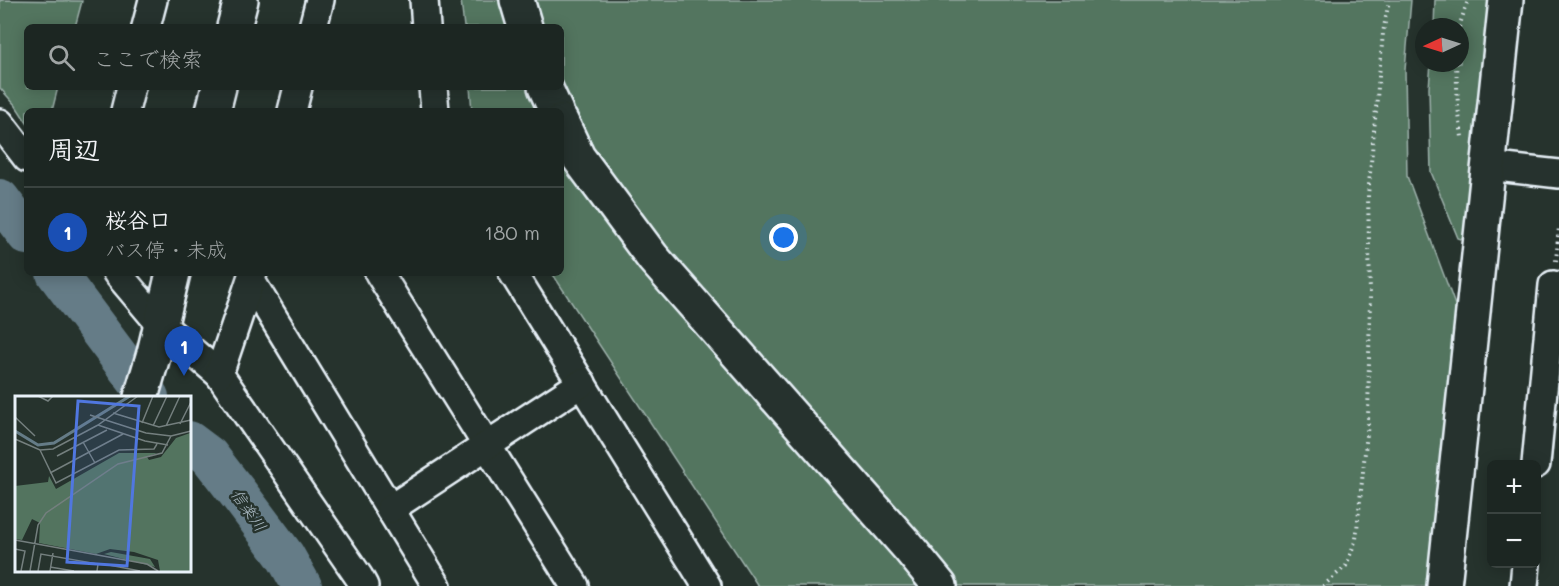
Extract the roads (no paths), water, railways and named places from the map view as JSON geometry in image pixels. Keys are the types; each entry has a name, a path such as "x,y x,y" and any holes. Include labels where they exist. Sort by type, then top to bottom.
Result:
{"street":[{"path":"147,24 153,0"},
{"path":"235,24 241,0"},
{"path":"314,24 320,0"},
{"path":"423,0 426,24"},
{"path":"517,0 524,24"},
{"path":"1444,586 1506,0"},
{"path":"126,108 130,90"},
{"path":"214,108 218,90"},
{"path":"293,108 297,90"},
{"path":"433,90 435,108"},
{"path":"546,90 555,108"},
{"path":"0,123 24,154"},
{"path":"564,127 578,157 653,258 940,586"},
{"path":"1488,166 1559,174"},
{"path":"119,276 157,338 219,374 364,586"},
{"path":"141,396 172,276"},
{"path":"381,276 575,586"},
{"path":"515,276 707,586"},
{"path":"219,374 252,277"},
{"path":"252,277 437,586"},
{"path":"1537,460 1556,286"},
{"path":"390,509 582,383"},
{"path":"1524,586 1526,568"}],"waterway":[{"name":"信楽川","path":"0,199 24,231"},
{"name":"信楽川","path":"58,276 148,396"},
{"name":"信楽川","path":"190,442 209,456 285,556 302,586"}],"place":[{"name":"桜谷口","path":"184,376"}]}
